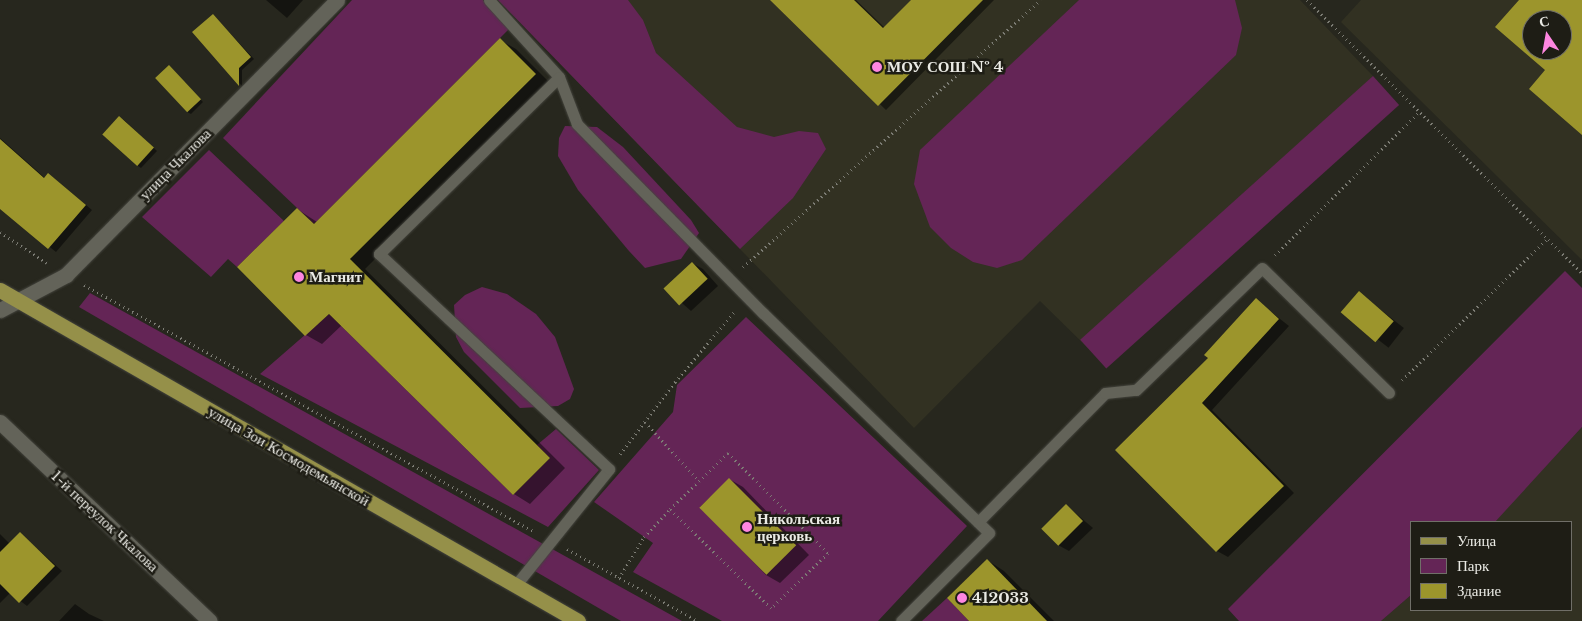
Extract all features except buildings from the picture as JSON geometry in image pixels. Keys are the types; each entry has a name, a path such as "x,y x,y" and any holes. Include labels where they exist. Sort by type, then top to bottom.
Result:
{"main road":[{"name":"улица Зои Космодемьянской","path":"0,290 578,621"}],"street":[{"name":"улица Чкалова","path":"0,310 66,275 337,0"},
{"name":"1-й переулок Чкалова","path":"0,422 210,621"}],"lane":[{"path":"489,0 559,77 578,124 747,298 989,533 901,621"},
{"path":"515,586 550,540 609,469 379,254 559,77"},
{"path":"978,522 1105,393 1136,390 1262,268 1389,393"}],"path":[{"path":"729,279 1041,0"},
{"path":"1307,0 1582,273"},
{"path":"1262,268 1419,112"},
{"path":"0,232 66,275 698,621"},
{"path":"1389,393 1547,239"},
{"path":"609,469 644,422 747,298"},
{"path":"644,422 699,481"},
{"path":"619,578 644,537 670,509 728,453 828,553 771,608 670,509"}],"shaded area":[{"path":"498,0 1300,0 1373,76 1096,356 1040,301 914,428"},
{"path":"1361,0 1582,0 1582,260 1341,22"},
{"path":"1582,427 1582,621 1381,621 1410,596 1410,611 1572,611 1572,521 1495,521"}],"green space":[{"path":"352,0 483,0 510,28 314,224 223,138"},
{"path":"498,0 628,0 643,20 656,53 737,127 774,137 799,131 818,133 826,149 793,198 740,249"},
{"path":"1079,0 1235,0 1242,28 1236,55 1022,260 997,268 973,262 951,248 930,227 914,184 920,150"},
{"path":"1373,76 1399,105 1106,369 1080,340"},
{"path":"565,126 597,127 623,147 691,220 699,233 681,259 645,268 629,251 578,190 558,156 559,138"},
{"path":"209,150 284,221 237,267 228,259 211,277 142,217"},
{"path":"1565,271 1582,288 1582,427 1496,521 1410,521 1410,596 1381,621 1239,621 1228,609"},
{"path":"482,287 507,294 536,314 555,337 574,389 570,399 558,406 520,408 464,352 456,337 454,305 465,295"},
{"path":"90,293 682,621 621,621 79,307"},
{"path":"329,314 513,495 550,458 537,445 556,429 599,470 548,527 260,374"},
{"path":"746,317 967,526 878,621 722,621 633,572 653,543 594,502 673,412 677,385"},
{"path":"947,598 969,621 922,621"}],"place":[{"name":"МОУ СОШ № 4","path":"877,67"},
{"name":"Магнит","path":"299,277"},
{"name":"Никольская церковь","path":"747,527"},
{"name":"412033","path":"962,598"}]}
